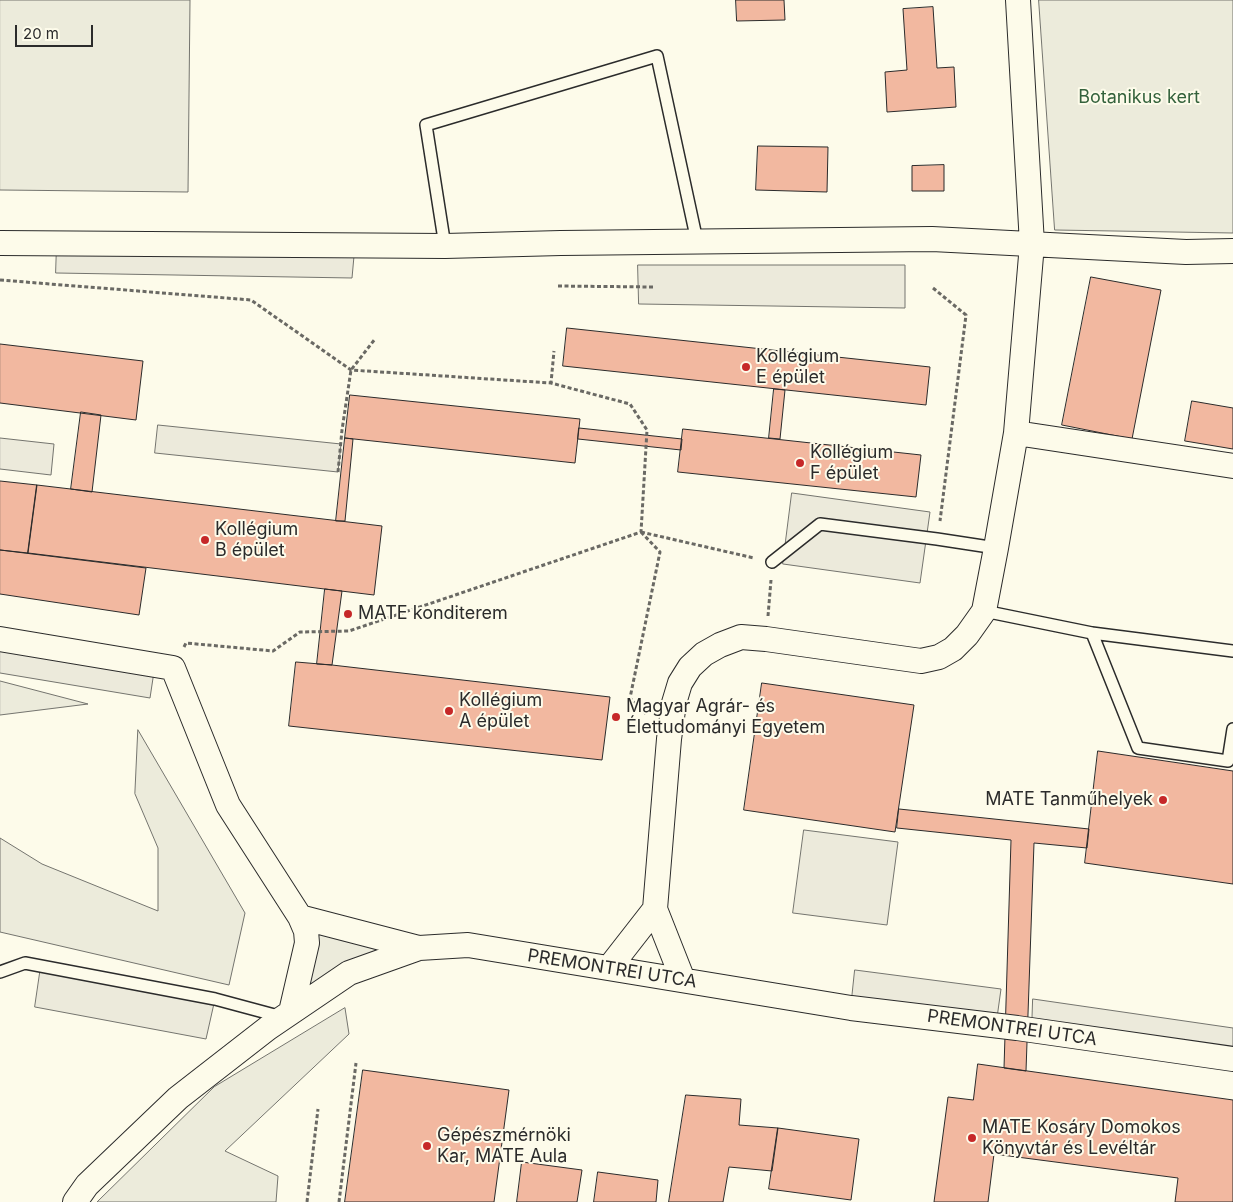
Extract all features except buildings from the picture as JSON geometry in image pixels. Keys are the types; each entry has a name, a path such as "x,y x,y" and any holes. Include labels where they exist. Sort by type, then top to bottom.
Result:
{"street":[{"path":"682,980 655,909 669,739 674,702 680,683 690,667 704,654 741,637 921,661 939,657 954,649 967,635 984,611 1016,432 1032,244 1018,0"},
{"path":"0,243 444,246 932,239 1186,252 1233,251"},
{"path":"1016,432 1233,466"},
{"path":"0,639 173,668 228,805 300,917 306,931 307,943 288,1015"},
{"path":"609,968 655,909"},
{"path":"300,917 419,948"},
{"name":"PREMONTREI UTCA","path":"75,1202 88,1185 178,1098 260,1034 349,972 419,948 468,945 851,1008 1017,1028 1233,1059"}],"lane":[{"path":"444,246 426,125 657,56 697,241"},
{"path":"772,562 820,524 996,548"},
{"path":"984,611 1092,633 1233,651"},
{"path":"1092,633 1138,748 1228,761 1233,729"},
{"path":"0,972 25,963 215,999 288,1015"}],"path":[{"path":"0,280 251,300 351,370 550,383 630,404 647,430 641,532 660,552 630,698 669,739"},
{"path":"558,286 653,287"},
{"path":"933,288 966,315 937,539"},
{"path":"338,472 351,370 375,339"},
{"path":"550,383 554,351"},
{"path":"173,668 186,643 273,651 300,632 348,631 641,532 772,562 766,639"},
{"path":"338,1202 356,1063"},
{"path":"307,1202 318,1109"}],"green space":[{"path":"0,0 190,0 188,192 0,190"},
{"name":"Botanikus kert","path":"1039,0 1233,0 1233,233 1055,230"},
{"path":"0,681 88,704 0,715"},
{"path":"138,730 245,913 229,985 0,932 0,838 42,864 158,911 158,848 135,794"},
{"path":"306,931 419,948 292,1012"},
{"path":"345,1008 349,1034 225,1151 278,1176 276,1202 97,1202 214,1087"}],"shaded area":[{"path":"57,243 355,245 352,278 56,273"},
{"path":"638,265 905,265 905,308 639,304"},
{"path":"158,425 341,444 338,472 155,453"},
{"path":"0,438 54,444 51,475 0,469"},
{"path":"792,493 930,512 920,583 783,564"},
{"path":"0,639 155,665 150,698 0,673"},
{"path":"804,830 898,842 887,925 793,913"},
{"path":"41,966 215,999 206,1039 35,1007"},
{"path":"855,970 1001,989 996,1025 851,1008"},
{"path":"1033,999 1233,1028 1233,1059 1032,1030"}],"place":[{"name":"Kollégium E épület","path":"746,367"},
{"name":"Kollégium F épület","path":"800,463"},
{"name":"Kollégium B épület","path":"205,540"},
{"name":"MATE konditerem","path":"348,614"},
{"name":"Kollégium A épület","path":"449,711"},
{"name":"Magyar Agrár- és Élettudományi Egyetem","path":"616,717"},
{"name":"MATE Tanműhelyek","path":"1163,800"},
{"name":"MATE Kosáry Domokos Könyvtár és Levéltár","path":"972,1138"},
{"name":"Gépészmérnöki Kar, MATE Aula","path":"427,1146"}]}
